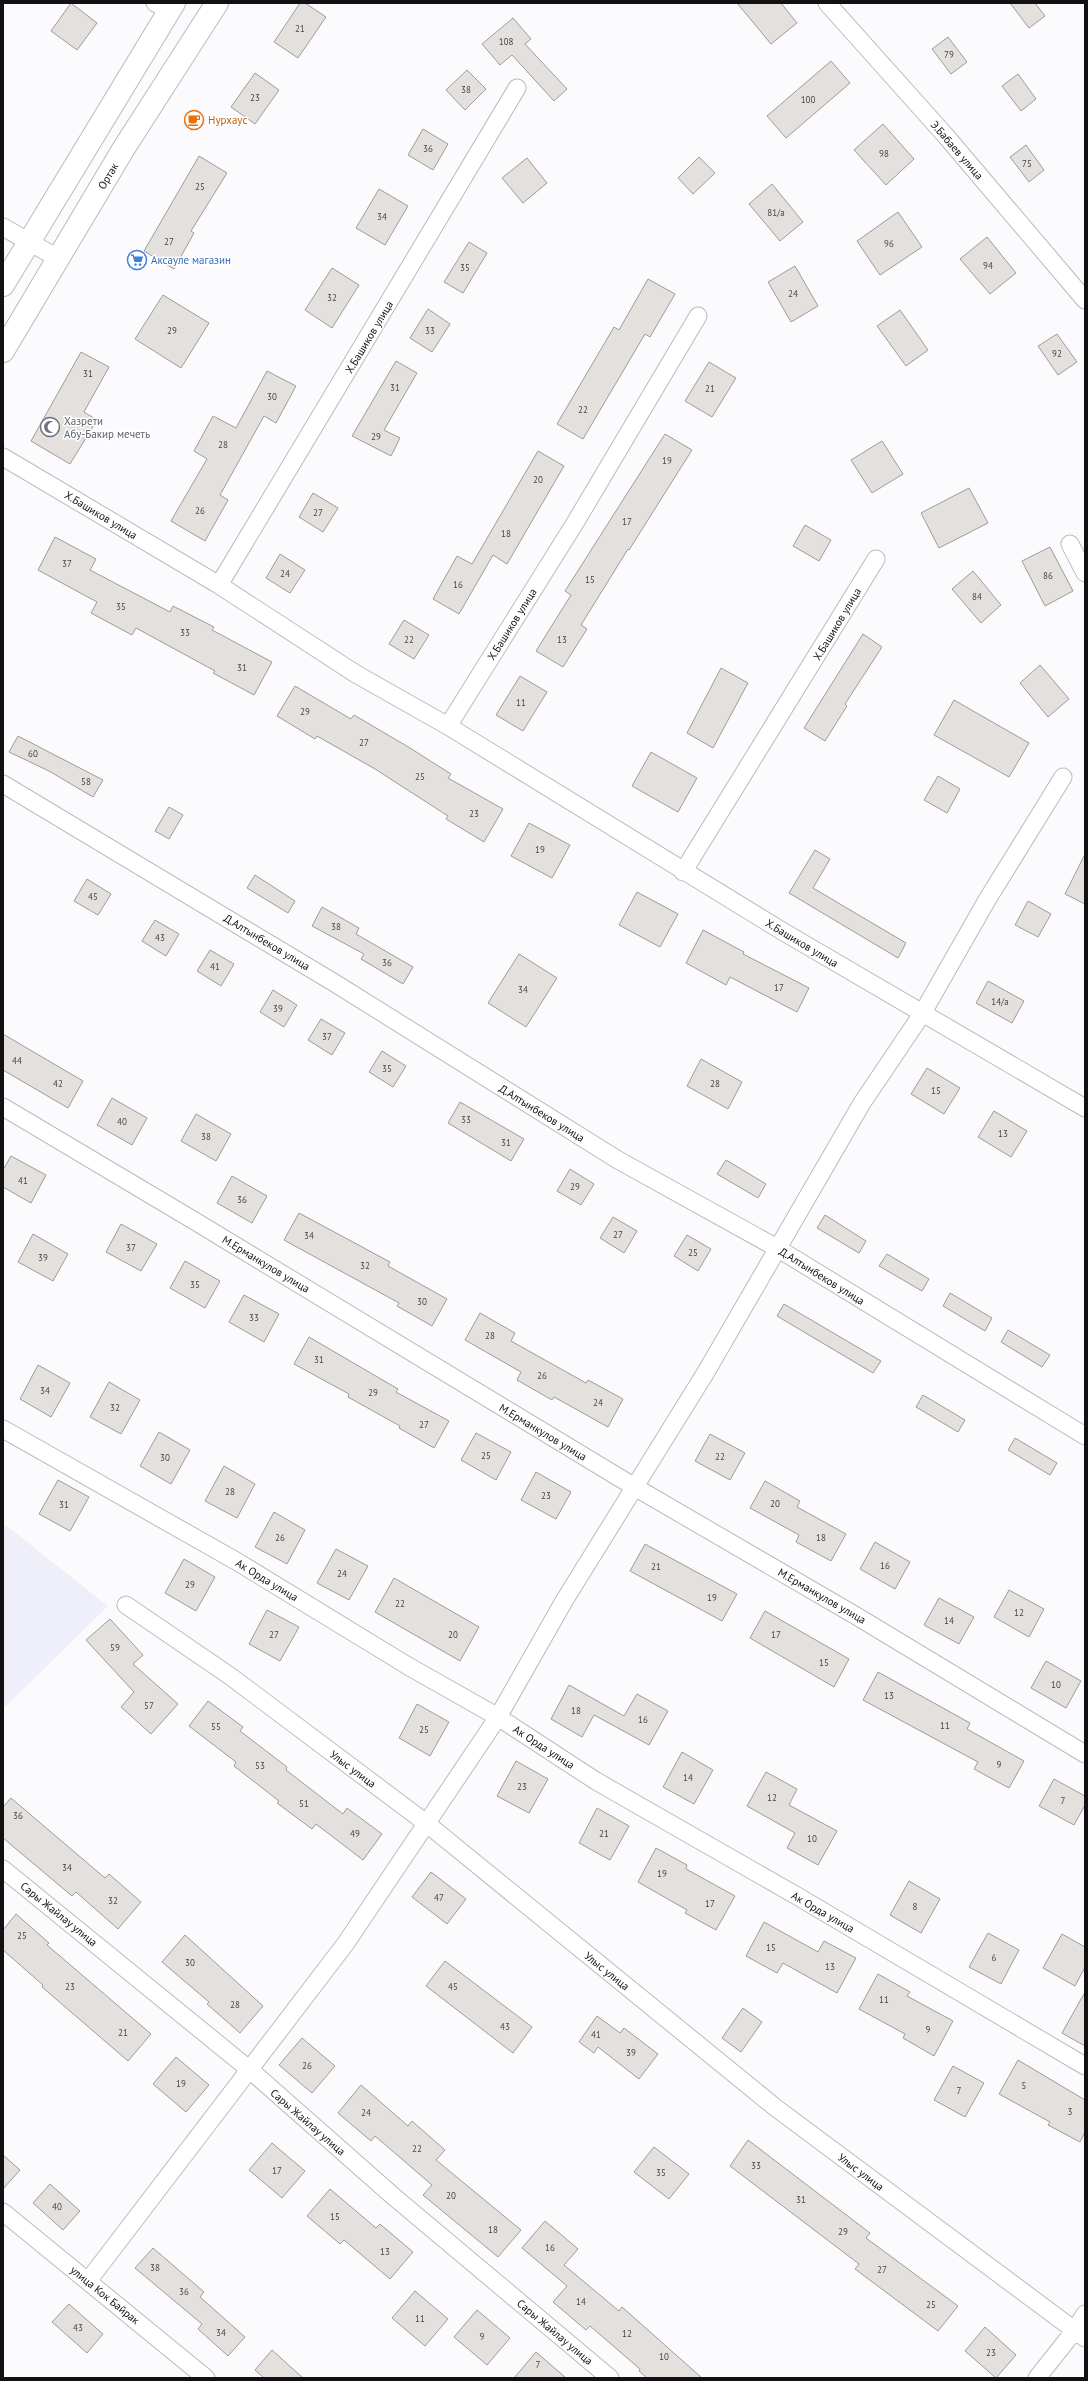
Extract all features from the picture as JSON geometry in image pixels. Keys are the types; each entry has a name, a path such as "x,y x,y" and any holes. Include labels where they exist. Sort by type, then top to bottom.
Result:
{"street":[{"name":"Ортак","path":"3,351 124,148 217,3"},
{"name":"Э.Бабаев улица","path":"827,3 945,135 1085,300"},
{"path":"3,284 166,5"},
{"name":"Х.Башиков улица","path":"219,585 517,88"},
{"path":"3,227 59,259"},
{"name":"Х.Башиков улица","path":"448,726 575,523 698,316"},
{"name":"Х.Башиков улица","path":"3,457 219,585 356,674 448,726 683,872 922,1014 1085,1108"},
{"path":"1070,544 1085,573"},
{"name":"Х.Башиков улица","path":"683,872 876,560"},
{"path":"88,2281 346,1943 498,1717 564,1600 633,1486 706,1372 862,1103 922,1014 987,900 1063,777"},
{"name":"Д.Алтынбеков улица","path":"3,784 333,982 618,1160 777,1248 1085,1436"},
{"name":"М.Ерманкулов улица","path":"3,1107 200,1224 633,1486 858,1617 1085,1754"},
{"name":"Ак Орда улица","path":"3,1429 229,1558 408,1666 498,1717 596,1781 1085,2066"},
{"name":"Улыс улица","path":"126,1605 230,1676 426,1823 776,2108 1080,2334"},
{"name":"Сары Жайлау улица","path":"3,1869 250,2070 393,2196 610,2378"},
{"name":"улица Кок Байрак","path":"3,2212 206,2378"},
{"path":"1038,2378 1080,2334 1085,2314"}],"shaded area":[{"path":"3,1523 108,1606 3,1709"}],"building":[{"path":"71,3 97,23 77,50 51,31"},
{"path":"300,3 305,3 326,17 298,58 274,42"},
{"path":"737,3 781,3 797,23 771,44"},
{"path":"1010,3 1035,3 1045,16 1029,28"},
{"path":"513,18 531,39 525,44 567,89 554,101 512,55 500,65 482,44"},
{"path":"948,37 967,62 951,74 932,49"},
{"path":"831,61 850,83 786,138 767,116"},
{"path":"467,70 486,89 465,110 446,90"},
{"path":"255,73 279,90 255,124 231,107"},
{"path":"1018,74 1036,99 1021,111 1002,86"},
{"path":"883,124 914,159 886,185 854,150"},
{"path":"423,129 448,144 433,170 408,155"},
{"path":"1026,145 1044,170 1029,182 1010,157"},
{"path":"199,156 227,173 191,231 194,233 174,269 144,251"},
{"path":"699,157 715,173 693,194 678,178"},
{"path":"527,158 547,183 523,203 502,178"},
{"path":"772,184 803,222 780,241 749,204"},
{"path":"379,189 408,206 385,245 356,228"},
{"path":"898,212 922,247 880,275 857,241"},
{"path":"987,237 1016,273 990,294 960,259"},
{"path":"469,242 487,253 463,293 444,282"},
{"path":"795,266 818,306 791,322 768,282"},
{"path":"332,268 359,285 332,328 305,310"},
{"path":"648,279 675,294 650,337 645,334 583,439 557,424 614,327 619,330"},
{"path":"163,295 209,323 181,368 135,339"},
{"path":"428,309 450,324 432,352 410,338"},
{"path":"900,310 928,350 906,366 877,326"},
{"path":"1057,334 1077,362 1058,375 1038,346"},
{"path":"81,352 109,367 84,412 97,420 70,464 31,441"},
{"path":"396,361 417,373 384,430 400,438 391,456 352,436"},
{"path":"709,362 736,378 712,417 685,401"},
{"path":"267,371 296,386 276,423 264,416 220,495 228,500 205,541 171,521 207,459 194,451 213,416 236,428"},
{"path":"665,434 692,450 581,625 587,629 563,667 536,651 571,595 565,591"},
{"path":"882,441 903,474 872,493 851,460"},
{"path":"538,451 564,466 507,564 493,555 459,614 433,599 457,556 472,564"},
{"path":"969,488 988,523 939,548 921,513"},
{"path":"313,493 338,508 323,532 299,517"},
{"path":"805,525 831,540 819,561 793,546"},
{"path":"55,537 96,559 90,570 170,612 173,606 214,627 212,630 272,662 254,695 213,673 215,671 136,628 132,635 91,613 97,602 38,570"},
{"path":"1050,547 1073,591 1045,606 1022,561"},
{"path":"280,554 305,570 290,593 266,578"},
{"path":"973,571 1001,605 981,623 952,589"},
{"path":"404,620 429,635 414,659 389,644"},
{"path":"863,634 882,647 845,704 847,706 825,741 804,728"},
{"path":"1040,665 1069,699 1048,717 1020,683"},
{"path":"721,668 748,683 713,748 687,733"},
{"path":"520,676 547,692 523,731 496,715"},
{"path":"295,686 351,719 354,715 410,748 451,774 448,778 503,809 484,842 446,819 448,816 375,769 317,736 315,739 277,716"},
{"path":"954,700 1029,743 1009,777 934,735"},
{"path":"18,736 103,780 93,797 49,771 9,752"},
{"path":"651,752 697,778 678,812 632,786"},
{"path":"938,776 960,789 947,813 924,800"},
{"path":"169,807 183,815 169,839 155,831"},
{"path":"529,823 570,845 552,878 511,856"},
{"path":"815,850 830,859 813,888 906,943 898,958 789,893"},
{"path":"1085,854 1085,904 1065,894"},
{"path":"255,875 295,901 288,913 247,888"},
{"path":"87,879 111,894 98,915 74,901"},
{"path":"637,892 678,914 660,947 619,925"},
{"path":"1028,901 1051,914 1038,937 1015,925"},
{"path":"322,907 359,928 356,934 413,967 403,984 361,959 364,954 312,926"},
{"path":"155,920 179,934 166,956 142,941"},
{"path":"703,930 744,952 743,954 809,988 797,1012 730,977 726,985 686,963"},
{"path":"210,950 234,964 221,986 197,971"},
{"path":"519,954 557,978 526,1027 488,1003"},
{"path":"988,981 1024,1001 1012,1023 976,1003"},
{"path":"273,990 297,1005 284,1027 260,1012"},
{"path":"321,1019 345,1033 332,1055 308,1040"},
{"path":"3,1034 83,1081 68,1108 3,1070"},
{"path":"382,1051 406,1066 393,1087 369,1072"},
{"path":"701,1059 742,1082 728,1109 687,1086"},
{"path":"927,1068 960,1088 944,1114 911,1094"},
{"path":"112,1098 147,1118 132,1145 97,1125"},
{"path":"460,1102 524,1139 511,1161 448,1123"},
{"path":"994,1111 1027,1131 1011,1157 978,1137"},
{"path":"196,1114 231,1134 216,1161 181,1141"},
{"path":"11,1156 46,1175 31,1203 3,1187 3,1170"},
{"path":"726,1160 766,1184 758,1198 717,1174"},
{"path":"570,1169 594,1184 581,1205 557,1191"},
{"path":"232,1176 267,1196 252,1223 217,1203"},
{"path":"299,1213 390,1262 388,1266 447,1299 432,1326 397,1306 399,1303 284,1240"},
{"path":"825,1215 866,1241 859,1253 817,1228"},
{"path":"613,1217 637,1231 624,1253 600,1238"},
{"path":"121,1224 157,1244 141,1271 106,1252"},
{"path":"33,1234 68,1254 53,1281 18,1262"},
{"path":"687,1235 711,1249 698,1271 674,1256"},
{"path":"887,1254 929,1279 922,1291 879,1266"},
{"path":"185,1261 220,1281 205,1308 170,1288"},
{"path":"950,1293 992,1318 985,1331 943,1306"},
{"path":"244,1295 279,1314 264,1342 229,1322"},
{"path":"784,1304 881,1361 873,1373 777,1316"},
{"path":"480,1313 515,1333 511,1341 586,1383 588,1380 623,1399 608,1427 554,1397 552,1400 517,1380 521,1372 465,1340"},
{"path":"1008,1330 1050,1355 1042,1367 1001,1342"},
{"path":"309,1337 398,1389 396,1392 449,1421 434,1448 399,1428 400,1426 348,1397 349,1394 294,1364"},
{"path":"38,1365 70,1383 51,1417 20,1399"},
{"path":"109,1382 140,1400 121,1434 90,1417"},
{"path":"923,1395 965,1420 958,1432 916,1407"},
{"path":"159,1432 190,1450 171,1484 140,1466"},
{"path":"476,1433 511,1452 496,1480 461,1460"},
{"path":"710,1434 745,1453 730,1480 695,1461"},
{"path":"1015,1438 1057,1463 1050,1475 1008,1450"},
{"path":"224,1466 255,1484 237,1518 205,1501"},
{"path":"536,1472 571,1492 556,1519 521,1500"},
{"path":"58,1480 89,1497 70,1531 39,1514"},
{"path":"765,1481 800,1501 797,1507 846,1534 831,1561 796,1542 799,1535 750,1508"},
{"path":"274,1512 305,1530 287,1564 255,1547"},
{"path":"875,1542 910,1562 895,1589 860,1569"},
{"path":"645,1544 737,1594 722,1621 630,1571"},
{"path":"336,1549 368,1566 349,1600 317,1583"},
{"path":"184,1559 215,1577 196,1611 165,1593"},
{"path":"394,1578 479,1627 460,1661 375,1612"},
{"path":"1009,1590 1044,1609 1029,1637 994,1617"},
{"path":"939,1598 974,1617 959,1644 924,1625"},
{"path":"267,1610 299,1627 280,1661 249,1644"},
{"path":"765,1611 849,1659 834,1687 750,1638"},
{"path":"110,1619 143,1655 133,1664 178,1704 151,1734 121,1707 134,1692 86,1640"},
{"path":"1046,1661 1081,1681 1066,1708 1031,1688"},
{"path":"878,1672 970,1723 967,1729 1024,1761 1009,1788 974,1769 978,1762 863,1700"},
{"path":"569,1685 624,1716 637,1694 668,1711 649,1745 594,1715 582,1737 551,1719"},
{"path":"208,1701 243,1727 240,1731 287,1767 286,1770 343,1814 347,1808 382,1834 363,1860 316,1824 312,1829 277,1803 279,1801 234,1766 236,1762 189,1726"},
{"path":"417,1704 449,1722 430,1756 399,1738"},
{"path":"682,1752 713,1770 694,1804 663,1787"},
{"path":"516,1761 548,1779 529,1813 497,1796"},
{"path":"766,1772 797,1789 789,1805 837,1831 818,1865 787,1848 795,1833 747,1806"},
{"path":"1054,1779 1085,1796 1085,1805 1074,1825 1039,1806"},
{"path":"11,1798 105,1878 109,1874 141,1902 118,1929 76,1892 72,1896 3,1838 3,1807"},
{"path":"597,1808 629,1826 610,1860 579,1843"},
{"path":"656,1848 687,1865 686,1869 735,1896 716,1930 685,1913 687,1910 638,1882"},
{"path":"431,1872 466,1899 447,1924 412,1897"},
{"path":"909,1881 940,1899 921,1933 890,1915"},
{"path":"16,1914 49,1943 47,1945 151,2034 128,2061 42,1987 43,1985 3,1950 3,1930"},
{"path":"764,1922 818,1952 824,1941 856,1958 837,1993 783,1963 777,1973 746,1956"},
{"path":"988,1933 1019,1950 1001,1984 969,1967"},
{"path":"1062,1934 1085,1947 1085,1967 1075,1986 1043,1968"},
{"path":"185,1935 263,2006 240,2033 207,2004 209,2002 162,1962"},
{"path":"445,1961 532,2027 513,2053 426,1986"},
{"path":"878,1974 910,1992 907,1996 953,2021 934,2056 903,2038 905,2034 859,2009"},
{"path":"1085,1992 1085,2046 1062,2033"},
{"path":"743,2008 762,2022 741,2052 722,2038"},
{"path":"597,2016 620,2033 624,2028 658,2054 639,2079 598,2047 594,2053 579,2042"},
{"path":"302,2038 335,2066 312,2093 279,2065"},
{"path":"176,2057 209,2085 186,2112 153,2084"},
{"path":"1018,2060 1085,2100 1085,2132 1080,2142 1048,2125 1050,2122 999,2094"},
{"path":"953,2066 984,2083 965,2117 934,2100"},
{"path":"361,2085 408,2126 412,2121 445,2150 436,2160 521,2230 498,2257 423,2195 432,2185 375,2136 371,2141 338,2113"},
{"path":"748,2140 870,2233 866,2238 958,2306 938,2331 855,2269 859,2264 730,2166"},
{"path":"272,2143 305,2171 282,2198 249,2170"},
{"path":"654,2147 689,2174 669,2199 634,2172"},
{"path":"3,2155 20,2170 3,2189"},
{"path":"50,2184 80,2211 63,2230 33,2203"},
{"path":"330,2189 376,2228 380,2224 413,2252 390,2279 344,2240 340,2244 307,2216"},
{"path":"545,2221 578,2249 564,2265 619,2311 622,2307 702,2378 647,2378 639,2371 640,2369 590,2326 586,2330 553,2302 567,2286 522,2248"},
{"path":"153,2248 204,2292 200,2297 245,2337 228,2356 198,2329 202,2324 135,2268"},
{"path":"415,2291 448,2319 425,2346 392,2318"},
{"path":"69,2304 103,2334 87,2353 52,2322"},
{"path":"477,2310 510,2338 487,2365 454,2337"},
{"path":"985,2327 1016,2355 996,2378 965,2351"},
{"path":"272,2350 303,2378 264,2378 255,2370"},
{"path":"536,2352 566,2378 514,2378"}],"place":[{"name":"Нурхаус","path":"194,120"},
{"name":"Аксауле магазин","path":"137,260"},
{"name":"Хазрети Абу-Бакир мечеть","path":"50,427"}]}
